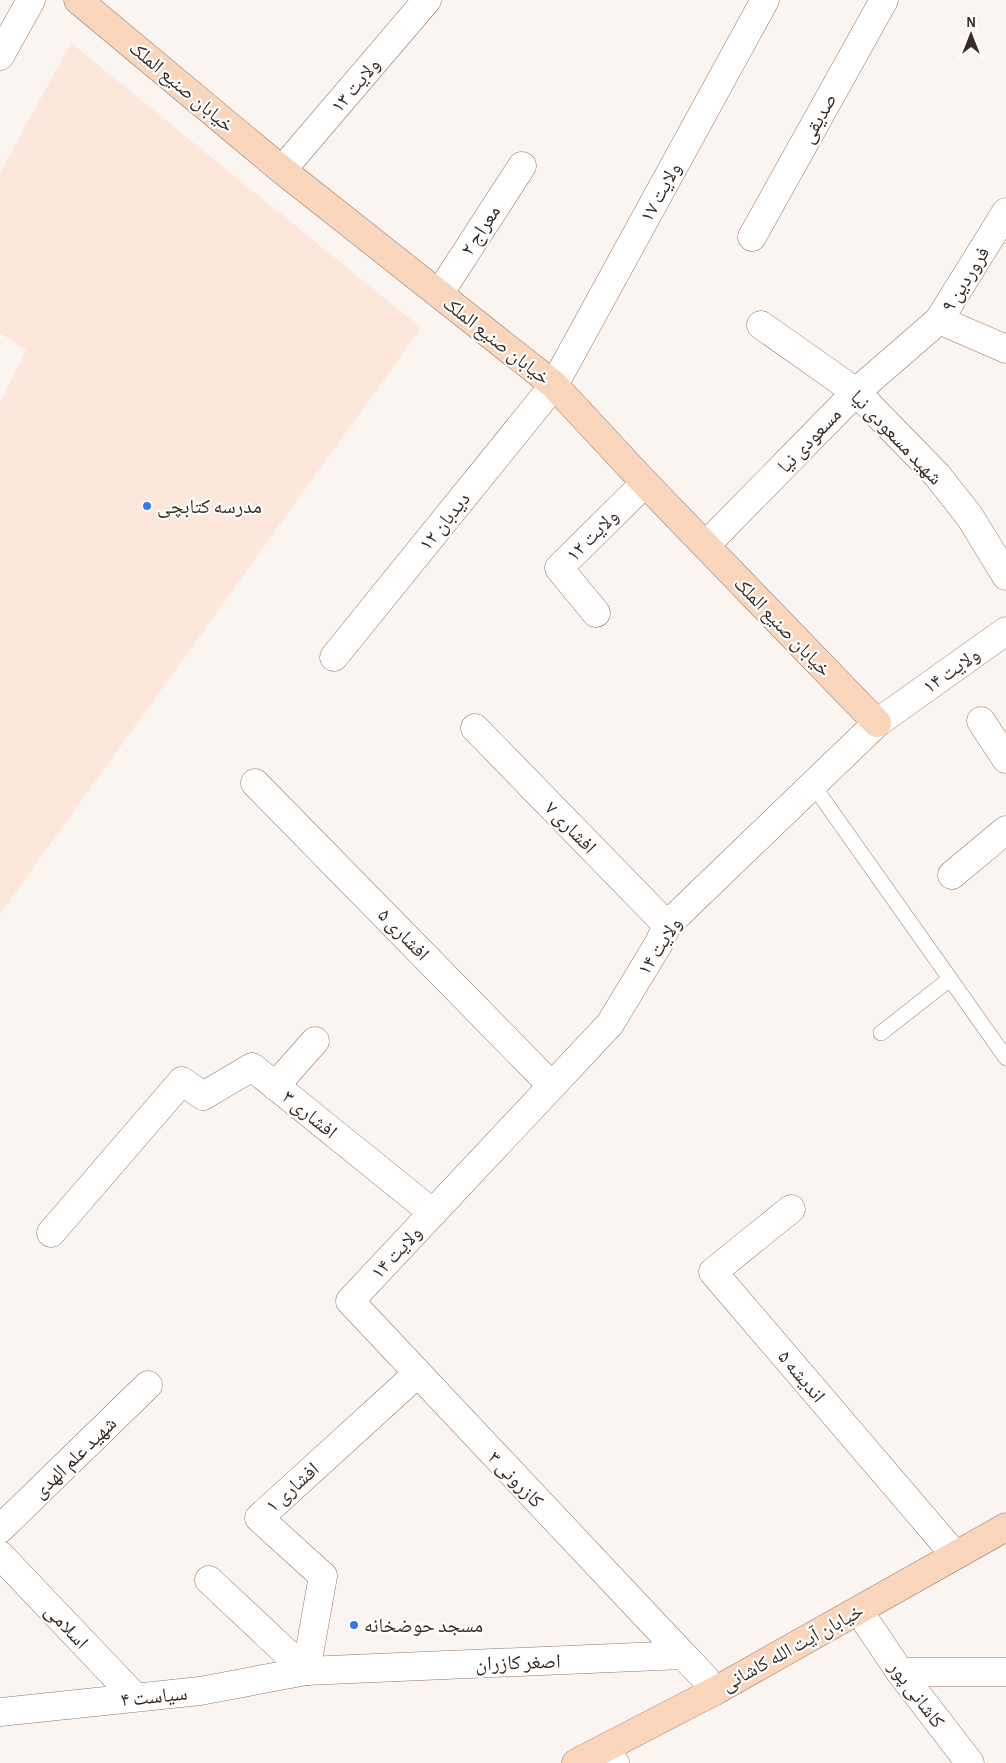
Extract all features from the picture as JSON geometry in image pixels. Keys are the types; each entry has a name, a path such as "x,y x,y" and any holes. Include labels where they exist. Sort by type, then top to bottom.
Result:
{"street":[{"path":"0,56 31,0"},
{"name":"خیابان صنیع الملک","path":"78,0 282,170 554,385 645,483 876,723"},
{"name":"ولایت ۱۳","path":"282,170 427,0"},
{"name":"ولایت ۱۷","path":"554,385 765,0"},
{"name":"صدیقی","path":"752,237 884,0"},
{"name":"معراج ۲","path":"439,294 522,166"},
{"name":"فروردین ۹","path":"939,320 1006,212"},
{"path":"939,320 1006,349"},
{"name":"مسعودی نیا","path":"706,545 856,392 939,320"},
{"name":"شهید مسعودی نیا","path":"761,325 856,392 937,475 970,517 1006,576"},
{"name":"دیدبان ۱۲","path":"334,657 554,385"},
{"name":"ولایت ۱۲","path":"596,613 559,568 645,483"},
{"name":"ولایت ۱۴","path":"350,1301 610,1024 659,943 667,925 876,723 1006,631"},
{"path":"981,721 1006,759"},
{"name":"افشاری ۷","path":"475,728 667,925"},
{"name":"افشاری ۵","path":"255,782 552,1086"},
{"path":"952,875 1006,830"},
{"path":"276,1086 315,1041"},
{"name":"افشاری ۳","path":"51,1233 182,1080 203,1096 252,1067 433,1213"},
{"name":"اندیشه ۵","path":"791,1209 713,1272 955,1556"},
{"name":"کازرونی ۳","path":"350,1301 416,1374 683,1655"},
{"name":"افشاری ۱","path":"306,1671 323,1576 258,1518 416,1374"},
{"name":"شهید علم الهدی","path":"0,1528 148,1385"},
{"name":"خیابان آیت الله کاشانی","path":"576,1763 714,1692 1006,1527"},
{"name":"خیابان آیت الله کاشانی","path":"613,1762 1006,1547"},
{"name":"اسلامی","path":"0,1555 135,1697"},
{"path":"209,1580 306,1671"},
{"name":"کاشانی پور","path":"867,1623 900,1672 970,1763"},
{"path":"683,1655 705,1678 714,1692"},
{"name":"اصغر کازران","path":"306,1671 683,1655"},
{"name":"سیاست ۴","path":"0,1712 200,1691 306,1671"},
{"path":"900,1672 1006,1672"}],"lane":[{"path":"813,785 1006,1058"},
{"path":"881,1033 950,979"}],"shaded area":[{"name":"مدرسه کتابچی","path":"71,43 421,328 0,914 0,402 26,350 0,333 0,173"}],"place":[{"name":"مدرسه کتابچی","path":"147,506"},
{"name":"مسجد حوضخانه","path":"354,1625"}]}
